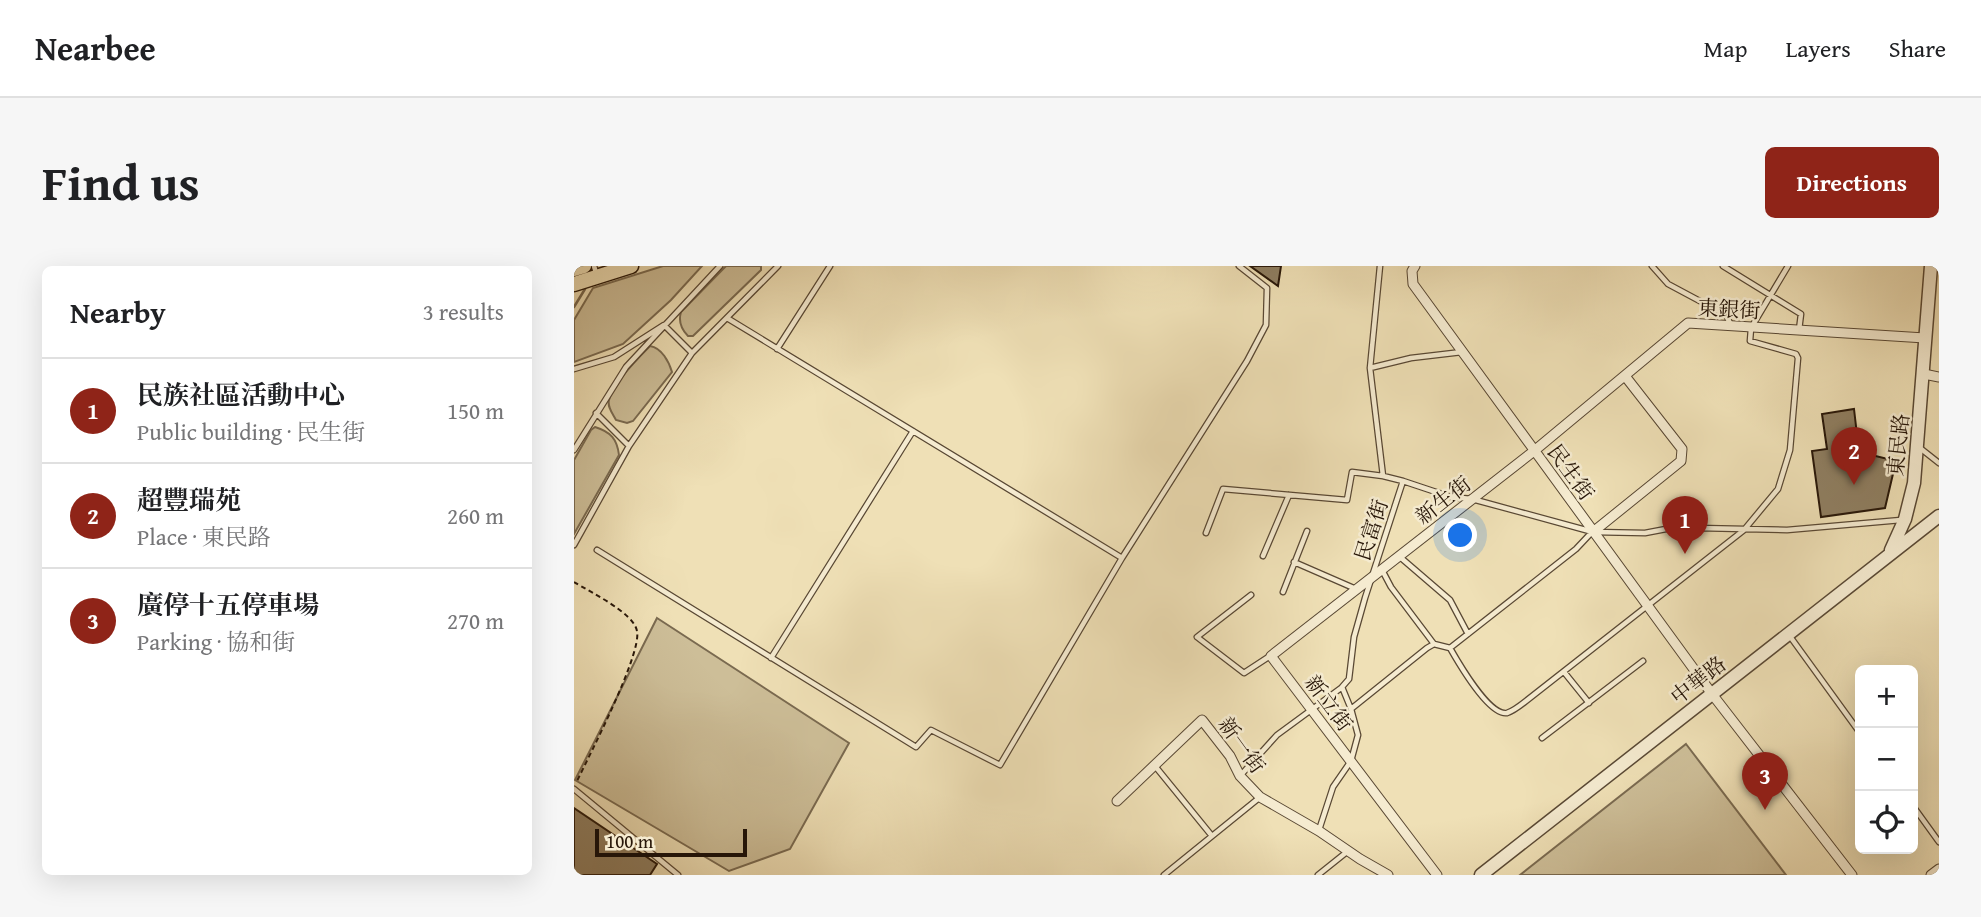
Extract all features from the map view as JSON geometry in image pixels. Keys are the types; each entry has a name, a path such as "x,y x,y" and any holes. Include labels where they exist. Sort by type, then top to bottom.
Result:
{"main road":[{"path":"574,269 584,266"},
{"path":"574,284 596,271 631,266"}],"street":[{"name":"民生街","path":"1415,266 1412,271 1413,284 1712,694 1852,875"},
{"name":"東民路","path":"1887,557 1905,519 1914,483 1931,266"},
{"name":"東銀街","path":"1534,451 1688,323 1925,338"},
{"path":"1924,374 1939,377"},
{"path":"1593,532 1681,461 1682,449 1625,376"},
{"name":"新生街","path":"1373,576 1380,566 1399,557 1534,451"},
{"name":"中華路","path":"1481,875 1939,516"},
{"path":"1270,656 1373,576"},
{"name":"新立街","path":"1270,656 1437,875"},
{"name":"新一街","path":"1117,801 1202,720 1230,756 1240,776 1260,797 1388,875"},
{"path":"1931,875 1939,869"}],"lane":[{"path":"574,450 626,366 720,266"},
{"path":"574,545 629,446 692,353 778,266"},
{"path":"776,349 830,266"},
{"path":"597,550 916,747 931,730 1000,765 1122,558 1247,361 1266,325 1267,288 1239,266"},
{"path":"1380,266 1370,368 1383,476"},
{"path":"1652,266 1668,284 1726,315 1731,326"},
{"path":"1723,266 1801,314 1799,331"},
{"path":"1380,566 1391,587 1434,644 1450,648 1474,688 1497,712 1507,713 1526,701 1744,530 1778,489 1786,470 1799,364 1796,354 1750,341 1751,328 1788,266"},
{"path":"727,318 1122,558"},
{"path":"664,325 692,353"},
{"path":"574,369 614,356 664,325"},
{"path":"1370,368 1411,358 1462,352"},
{"path":"596,413 629,446"},
{"path":"771,658 913,431"},
{"path":"1918,446 1939,463"},
{"path":"1206,533 1223,489 1347,500 1352,472 1403,481"},
{"name":"民富街","path":"1380,566 1403,481 1451,497 1472,499 1593,532 1645,533 1698,528 1787,530 1905,519"},
{"path":"1263,556 1289,495"},
{"path":"1283,592 1307,531"},
{"path":"1450,648 1576,549 1593,532"},
{"path":"1399,557 1450,600 1468,634"},
{"path":"1294,562 1356,589"},
{"name":"民富街","path":"1342,687 1349,679 1354,637 1373,576"},
{"path":"1251,595 1197,637 1244,673 1270,656"},
{"path":"1787,634 1856,728"},
{"path":"1351,709 1434,644"},
{"path":"1542,738 1643,661"},
{"path":"1564,672 1589,703"},
{"path":"1240,776 1277,735 1342,687 1358,735 1351,761 1333,787 1319,831"},
{"path":"1154,766 1212,836"},
{"path":"574,787 677,875"},
{"path":"1164,875 1260,797"},
{"path":"1918,813 1939,842"},
{"path":"1318,875 1348,850"}],"path":[{"path":"574,582 628,616 637,630 636,648 600,734 574,787"}],"shaded area":[{"path":"663,266 702,266 671,300 623,344 574,362 574,320 593,288"},
{"path":"726,266 761,266 761,270 693,336 688,336 681,325 681,312"},
{"path":"650,346 661,352 672,372 633,421 627,423 616,420 609,405 611,394 626,372"},
{"path":"595,427 612,437 619,455 574,534 574,460"},
{"path":"657,618 849,743 790,849 729,871 575,780"},
{"path":"1686,744 1786,875 1520,875"}],"building":[{"path":"1250,266 1281,266 1278,286"},
{"path":"1854,409 1859,452 1896,461 1885,508 1821,517 1812,451 1827,449 1822,414"},
{"path":"574,808 657,864 650,875 574,875"}],"waterway":[{"path":"574,307 585,289"}],"place":[{"name":"超豐瑞苑","path":"1854,485"},
{"name":"民族社區活動中心","path":"1685,554"},
{"name":"廣停十五停車場","path":"1765,810"}]}
